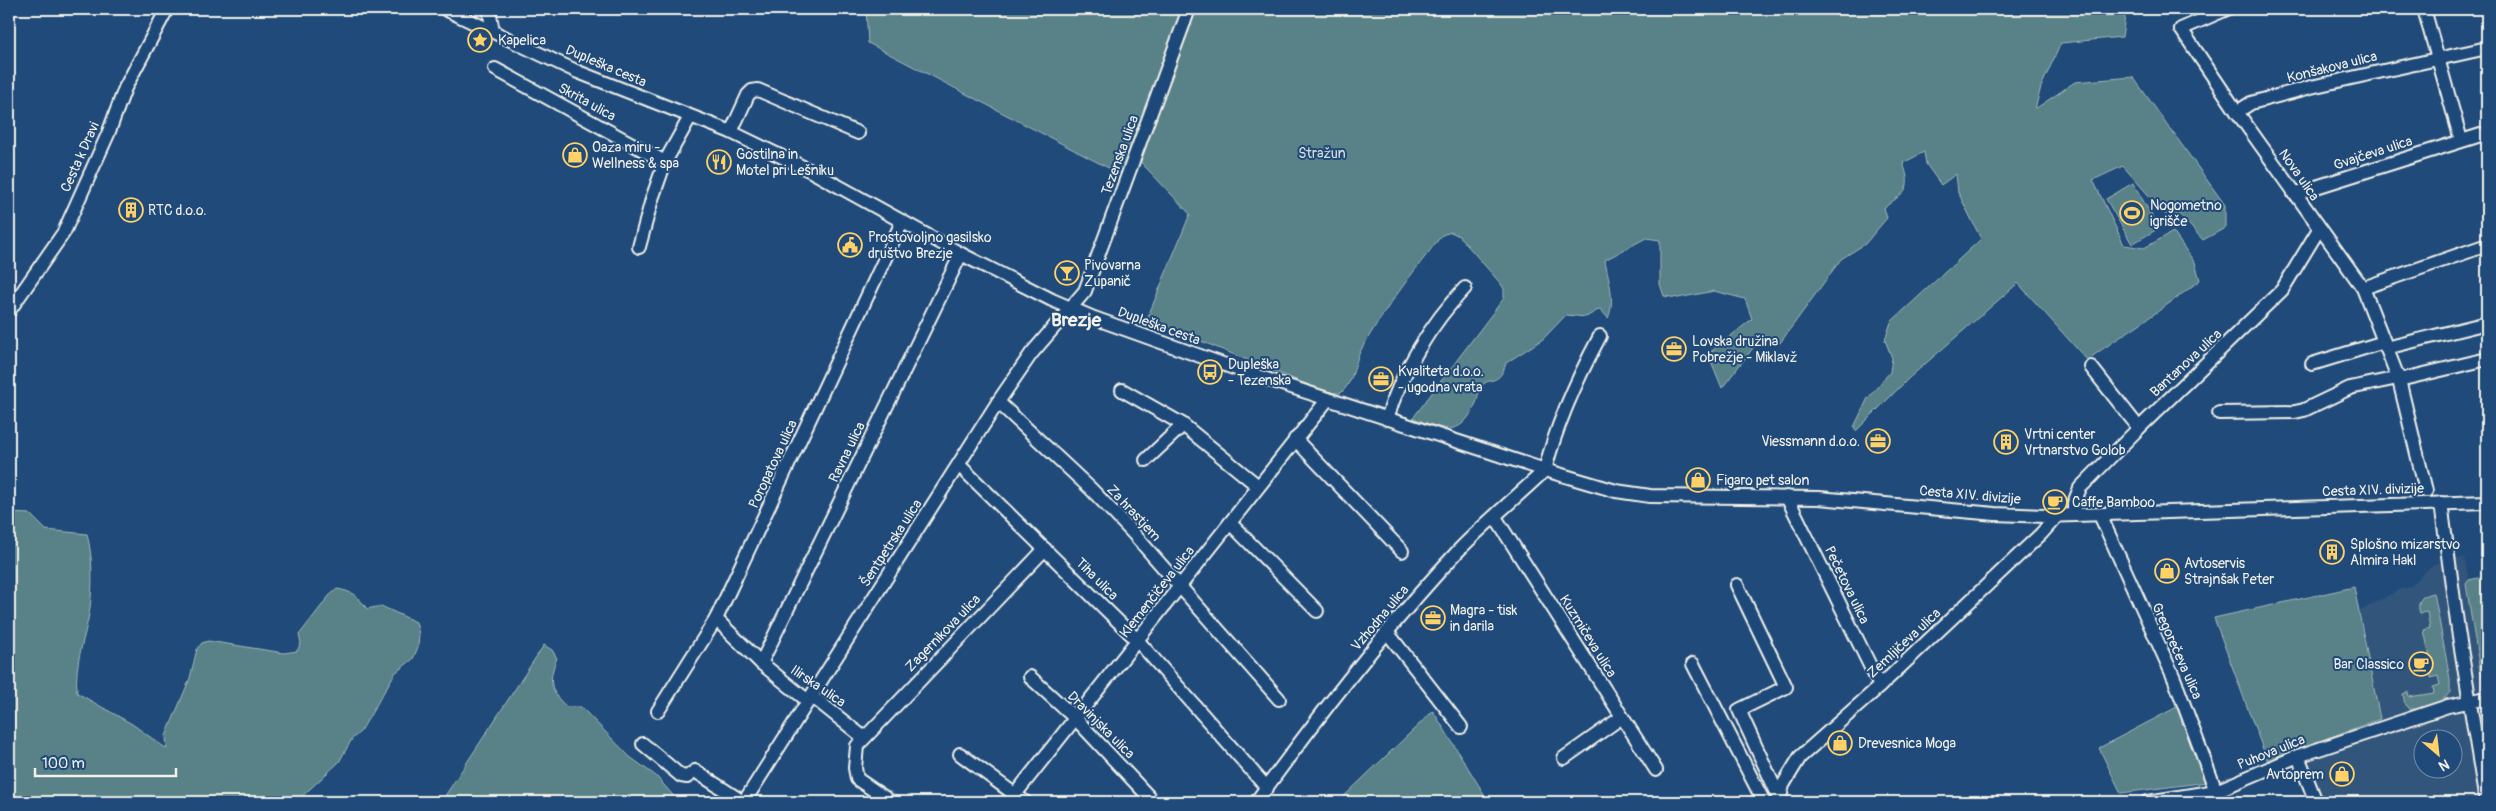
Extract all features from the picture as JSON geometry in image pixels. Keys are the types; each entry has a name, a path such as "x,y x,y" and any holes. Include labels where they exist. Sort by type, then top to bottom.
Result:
{"street":[{"name":"Cesta k Dravi","path":"9,311 64,232 108,134 125,88 142,51 167,9"},
{"name":"Dupleška cesta","path":"445,9 578,72 731,132 812,172 961,254 1073,308 1184,351 1545,470"},
{"path":"488,9 492,32"},
{"name":"Tezenska ulica","path":"1073,308 1085,291 1189,9"},
{"name":"Nova ulica","path":"2227,9 2181,29 2294,194 2363,288 2398,379 2426,491"},
{"path":"2424,9 2461,140"},
{"name":"Konšakova ulica","path":"2237,112 2251,104 2311,87 2487,48"},
{"name":"Skrita ulica","path":"495,69 665,162"},
{"path":"731,132 748,95 752,91 758,90 858,133"},
{"path":"639,247 652,199 665,162 690,117"},
{"name":"Gvajčeva ulica","path":"2294,194 2487,133"},
{"name":"Poropatova ulica","path":"658,711 716,620 902,222"},
{"name":"Bantanova ulica","path":"2074,516 2074,503 2080,488 2139,428 2282,290 2319,229"},
{"path":"2363,288 2487,245"},
{"name":"Ravna ulica","path":"761,663 961,254"},
{"path":"1387,419 1402,380 1415,356 1451,302 1465,288"},
{"name":"Šentpetrska ulica","path":"744,802 998,402 1030,354 1073,308"},
{"path":"2312,364 2385,345 2487,324"},
{"path":"1545,470 1553,440 1575,383 1600,336"},
{"path":"2219,413 2295,412 2304,410 2350,388 2487,359"},
{"path":"2091,368 2139,428"},
{"path":"1122,390 1184,424 1258,486"},
{"name":"Klemenčičeva ulica","path":"1016,800 1075,718 1138,641 1328,399"},
{"name":"Za hrastjem","path":"998,402 1091,489 1181,586 1279,699"},
{"path":"1146,460 1184,424"},
{"path":"1295,439 1402,552"},
{"name":"Tiha ulica","path":"959,465 1138,641 1267,788"},
{"name":"Cesta XIV. divizije","path":"1545,470 1616,490 1650,496 1706,498 1787,497 1863,500 1995,514 2074,516 2441,502 2487,502"},
{"name":"Vzhodna ulica","path":"1256,802 1324,710 1387,632 1460,550 1545,470"},
{"name":"Pečetova ulica","path":"1787,497 1880,686"},
{"path":"2441,502 2486,802"},
{"name":"Zemljičeva ulica","path":"1779,800 1790,771 1800,756 1880,686 2042,534 2058,515"},
{"name":"Gregorečeva ulica","path":"2100,515 2174,678 2218,797"},
{"name":"Kuzmičeva ulica","path":"1495,517 1656,770"},
{"path":"1230,523 1317,611"},
{"name":"Zagernikova ulica","path":"863,737 1045,549"},
{"name":"Zemljičeva ulica","path":"1737,585 1786,687 1738,710 1779,800"},
{"name":"Ilirska ulica","path":"716,620 761,663 803,697 818,701 863,737"},
{"path":"1387,632 1460,727"},
{"path":"1693,664 1764,802"},
{"name":"Dravinjska ulica","path":"1030,677 1075,718 1149,797"},
{"name":"Puhova ulica","path":"2148,802 2218,797 2298,756 2448,706 2487,698"},
{"path":"1564,758 1622,717"},
{"path":"863,737 857,746 856,775 891,802"},
{"path":"643,744 681,776 687,776 695,771 699,772 744,802"},
{"path":"960,754 1016,800"},
{"path":"2298,756 2316,802"}],"shaded area":[{"path":"2464,557 2469,580 2487,576 2487,802 2310,802 2291,751 2380,719 2360,611 2400,589 2410,587 2433,564"}],"green space":[{"name":"Stražun","path":"866,9 2126,9 2122,37 2061,43 2041,87 2035,109 2075,82 2133,77 2225,205 2225,228 2203,240 2180,215 2165,214 2123,166 2093,180 2124,245 2144,248 2173,232 2195,263 2200,280 2087,360 2018,283 1909,378 1856,431 1854,427 1868,398 1890,372 1892,358 1885,340 1891,322 1981,239 1958,192 1956,174 1941,185 1926,164 1924,152 1903,163 1907,179 1905,190 1884,208 1887,218 1865,244 1841,259 1780,343 1763,335 1722,388 1708,354 1752,319 1745,299 1714,291 1678,298 1664,296 1660,284 1660,240 1646,238 1605,260 1611,297 1608,318 1600,309 1586,317 1566,315 1543,339 1506,363 1500,376 1483,384 1470,415 1464,422 1457,427 1442,428 1413,418 1504,298 1504,289 1501,284 1459,236 1451,232 1442,235 1400,290 1371,333 1359,354 1346,388 1341,393 1328,393 1147,319 1190,214 1133,154 1122,175 868,43"},
{"name":"Nogometno igrišče","path":"2133,183 2159,228 2132,244 2106,199"},
{"path":"9,513 30,514 46,530 87,534 92,571 92,589 88,619 77,670 77,693 132,724 167,749 166,736 190,678 197,649 202,643 208,641 284,653 297,651 301,643 299,635 329,596 337,589 355,595 367,609 381,606 416,622 419,634 418,647 413,659 395,673 361,731 352,739 339,762 296,802 9,802"},
{"path":"2487,576 2487,593 2482,594 2487,626 2487,680 2484,680 2480,671 2466,584 2469,580"},
{"path":"2354,587 2380,719 2267,760 2214,618"},
{"path":"2434,593 2450,679 2450,692 2442,700 2432,705 2409,709 2405,705 2403,694 2408,692 2409,697 2434,693 2433,687 2440,685 2438,676 2431,678 2431,663 2424,630 2430,628 2427,612 2420,613 2419,609 2421,599 2426,595"},
{"path":"544,645 552,650 557,658 551,679 554,690 561,701 567,707 581,707 630,757 656,776 679,802 441,802"},
{"path":"2179,706 2208,782 2121,793 2099,748"},
{"path":"1433,711 1489,802 1338,802"}],"place":[{"name":"Kapelica","path":"480,40"},
{"name":"Oaza miru - Wellness & spa","path":"575,155"},
{"name":"Gostilna in Motel pri Lešniku","path":"719,162"},
{"name":"RTC d.o.o.","path":"131,210"},
{"name":"Nogometno igrišče","path":"2132,213"},
{"name":"Prostovoljno gasilsko društvo Brezje","path":"850,245"},
{"name":"Pivovarna Zupanič","path":"1067,273"},
{"name":"Lovska družina Pobrežje - Miklavž","path":"1674,349"},
{"name":"Dupleška - Tezenska","path":"1210,372"},
{"name":"Kvaliteta d.o.o. - ugodna vrata","path":"1381,379"},
{"name":"Viessmann d.o.o.","path":"1878,441"},
{"name":"Vrtni center Vrtnarstvo Golob","path":"2006,442"},
{"name":"Figaro pet salon","path":"1698,480"},
{"name":"Caffe Bamboo","path":"2055,502"},
{"name":"Splošno mizarstvo Almira Hakl","path":"2332,552"},
{"name":"Avtoservis Strajnšak Peter","path":"2167,571"},
{"name":"Magra - tisk in darila","path":"1433,618"},
{"name":"Bar Classico","path":"2421,664"},
{"name":"Drevesnica Moga","path":"1840,743"},
{"name":"Avtoprem","path":"2342,774"}],"district":[{"name":"Brezje","path":"1076,320"}]}
